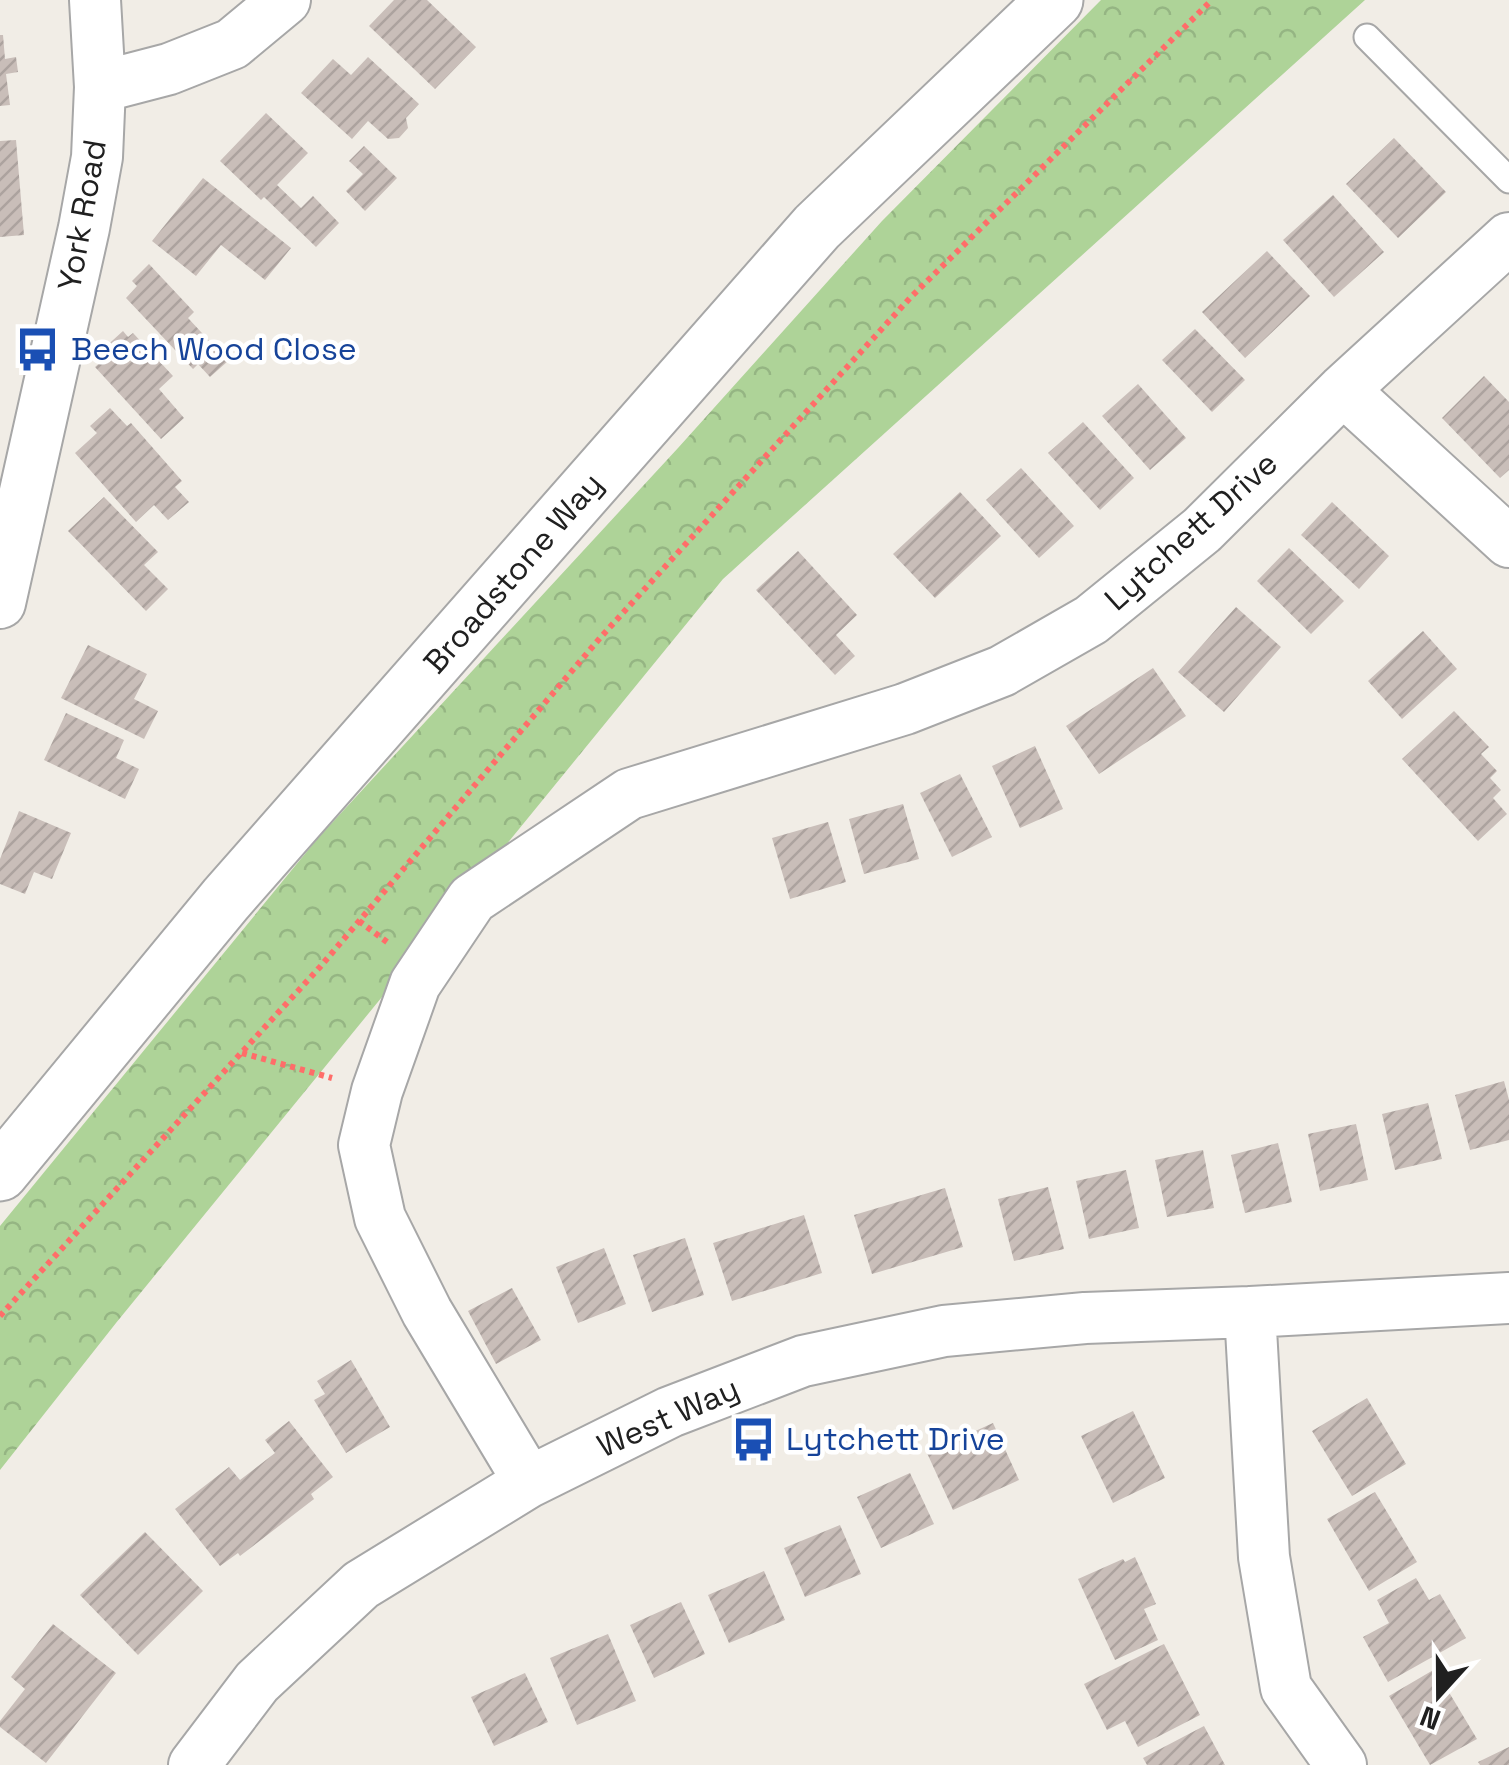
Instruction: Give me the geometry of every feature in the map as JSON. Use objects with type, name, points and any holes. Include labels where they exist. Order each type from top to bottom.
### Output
[{"type":"street","name":"York Road","points":[[3,576],[97,157],[100,87],[95,0]]},
{"type":"street","points":[[100,87],[169,69],[232,44],[285,0]]},
{"type":"street","name":"Broadstone Way","points":[[0,1174],[226,899],[817,227],[1055,0]]},
{"type":"street","name":"Lytchett Drive","points":[[528,1482],[426,1312],[380,1218],[364,1145],[377,1091],[415,984],[472,899],[629,794],[905,709],[1002,671],[1090,620],[1202,530],[1343,390],[1509,238]]},
{"type":"street","points":[[1343,390],[1509,542]]},
{"type":"street","name":"West Way","points":[[194,1765],[257,1682],[361,1584],[528,1482],[670,1412],[803,1361],[944,1331],[1085,1318],[1509,1298]]},
{"type":"street","points":[[1250,1312],[1264,1557],[1286,1688],[1341,1765]]},
{"type":"lane","points":[[1367,36],[1509,180]]},
{"type":"path","points":[[0,1316],[320,967],[600,638],[910,298],[1212,0]]},
{"type":"path","points":[[242,1053],[377,1091]]},
{"type":"green space","points":[[1101,0],[1365,0],[723,579],[0,1470],[0,1226],[318,838],[882,221]]},
{"type":"building","points":[[394,0],[427,0],[476,47],[435,89],[369,26]]},
{"type":"building","points":[[0,35],[5,59],[16,57],[18,72],[6,74],[10,105],[0,106]]},
{"type":"building","points":[[368,57],[419,104],[406,118],[408,128],[399,138],[388,139],[368,121],[352,139],[301,93],[333,59],[351,75]]},
{"type":"building","points":[[266,113],[308,153],[277,185],[301,208],[313,196],[339,223],[316,247],[220,161]]},
{"type":"building","points":[[1394,138],[1446,192],[1398,238],[1346,184]]},
{"type":"building","points":[[16,140],[24,235],[0,237],[0,141]]},
{"type":"building","points":[[364,146],[397,178],[365,211],[346,191],[363,174],[349,161]]},
{"type":"building","points":[[203,178],[291,248],[265,280],[221,245],[196,276],[152,241]]},
{"type":"building","points":[[1333,195],[1384,252],[1334,297],[1283,240]]},
{"type":"building","points":[[1267,251],[1310,296],[1245,358],[1202,312]]},
{"type":"building","points":[[149,264],[194,312],[188,318],[228,361],[210,377],[198,364],[193,369],[126,298],[137,286],[132,281]]},
{"type":"building","points":[[1195,329],[1245,380],[1212,412],[1162,360]]},
{"type":"building","points":[[123,331],[128,337],[133,333],[173,376],[159,389],[184,418],[161,439],[95,367],[108,356],[102,350]]},
{"type":"building","points":[[1484,376],[1509,402],[1509,470],[1500,478],[1442,418]]},
{"type":"building","points":[[1138,384],[1186,438],[1150,470],[1102,416]]},
{"type":"building","points":[[110,408],[127,426],[131,423],[182,481],[175,487],[189,502],[168,520],[154,505],[136,522],[75,453],[97,433],[90,426]]},
{"type":"building","points":[[1083,422],[1134,478],[1100,510],[1048,453]]},
{"type":"building","points":[[1021,468],[1074,526],[1039,558],[986,500]]},
{"type":"building","points":[[960,492],[1001,536],[935,598],[893,554]]},
{"type":"building","points":[[104,497],[158,552],[144,565],[168,589],[146,611],[68,531]]},
{"type":"building","points":[[1332,502],[1389,556],[1359,589],[1301,535]]},
{"type":"building","points":[[1289,548],[1344,601],[1311,634],[1257,581]]},
{"type":"building","points":[[798,551],[857,615],[836,635],[855,656],[835,675],[756,590]]},
{"type":"building","points":[[1236,607],[1281,647],[1224,712],[1178,672]]},
{"type":"building","points":[[1423,631],[1457,669],[1402,719],[1368,681]]},
{"type":"building","points":[[88,645],[147,674],[134,699],[158,711],[144,739],[61,698]]},
{"type":"building","points":[[1153,668],[1186,716],[1099,774],[1066,726]]},
{"type":"building","points":[[1454,711],[1489,747],[1481,754],[1497,771],[1490,778],[1501,790],[1493,798],[1507,814],[1478,841],[1402,759]]},
{"type":"building","points":[[66,713],[124,740],[116,758],[139,769],[125,799],[44,760]]},
{"type":"building","points":[[1035,746],[1063,809],[1020,828],[992,766]]},
{"type":"building","points":[[960,774],[992,837],[952,857],[920,793]]},
{"type":"building","points":[[903,804],[919,859],[864,874],[849,819]]},
{"type":"building","points":[[19,811],[71,833],[52,879],[34,872],[25,894],[0,884],[0,859]]},
{"type":"building","points":[[828,822],[846,882],[790,899],[772,838]]},
{"type":"building","points":[[1504,1081],[1509,1100],[1509,1140],[1470,1150],[1455,1095]]},
{"type":"building","points":[[1428,1103],[1442,1159],[1395,1170],[1382,1114]]},
{"type":"building","points":[[1356,1124],[1368,1180],[1320,1191],[1308,1134]]},
{"type":"building","points":[[1278,1143],[1292,1202],[1245,1213],[1231,1155]]},
{"type":"building","points":[[1203,1150],[1214,1208],[1167,1217],[1155,1160]]},
{"type":"building","points":[[1126,1170],[1139,1228],[1089,1239],[1076,1181]]},
{"type":"building","points":[[1048,1187],[1064,1249],[1014,1261],[998,1199]]},
{"type":"building","points":[[945,1188],[963,1247],[872,1274],[854,1215]]},
{"type":"building","points":[[804,1215],[822,1273],[732,1301],[713,1243]]},
{"type":"building","points":[[685,1238],[704,1295],[652,1312],[633,1255]]},
{"type":"building","points":[[604,1248],[626,1304],[578,1323],[556,1267]]},
{"type":"building","points":[[512,1288],[541,1340],[496,1364],[468,1311]]},
{"type":"building","points":[[351,1360],[390,1427],[346,1453],[314,1400],[325,1394],[317,1381]]},
{"type":"building","points":[[1367,1398],[1406,1464],[1352,1496],[1312,1431]]},
{"type":"building","points":[[1133,1411],[1165,1478],[1113,1503],[1081,1436]]},
{"type":"building","points":[[289,1421],[333,1477],[311,1494],[314,1499],[240,1556],[238,1553],[220,1566],[175,1509],[229,1467],[240,1480],[275,1453],[265,1440]]},
{"type":"building","points":[[993,1423],[1019,1480],[953,1510],[927,1453]]},
{"type":"building","points":[[910,1473],[934,1524],[881,1548],[857,1497]]},
{"type":"building","points":[[1375,1492],[1417,1562],[1369,1591],[1327,1519]]},
{"type":"building","points":[[840,1525],[861,1574],[805,1597],[784,1548]]},
{"type":"building","points":[[145,1532],[203,1591],[138,1655],[80,1595]]},
{"type":"building","points":[[1135,1557],[1156,1604],[1144,1609],[1158,1640],[1115,1660],[1078,1579]]},
{"type":"building","points":[[764,1571],[785,1620],[729,1643],[708,1595]]},
{"type":"building","points":[[1416,1578],[1429,1600],[1440,1594],[1466,1638],[1388,1682],[1363,1637],[1389,1623],[1377,1600]]},
{"type":"building","points":[[681,1602],[705,1654],[654,1678],[630,1625]]},
{"type":"building","points":[[53,1624],[116,1673],[46,1763],[0,1727],[0,1721],[25,1689],[11,1677]]},
{"type":"building","points":[[608,1634],[636,1701],[577,1725],[550,1658]]},
{"type":"building","points":[[1164,1644],[1200,1715],[1138,1747],[1125,1721],[1107,1730],[1084,1684]]},
{"type":"building","points":[[1435,1669],[1477,1739],[1430,1765],[1389,1696]]},
{"type":"building","points":[[525,1673],[548,1722],[494,1746],[471,1697]]},
{"type":"building","points":[[1204,1726],[1225,1765],[1147,1765],[1143,1758]]},
{"type":"building","points":[[1509,1747],[1509,1765],[1478,1762]]},
{"type":"place","name":"Beech Wood Close","points":[[38,349]]},
{"type":"place","name":"Lytchett Drive","points":[[753,1439]]}]
